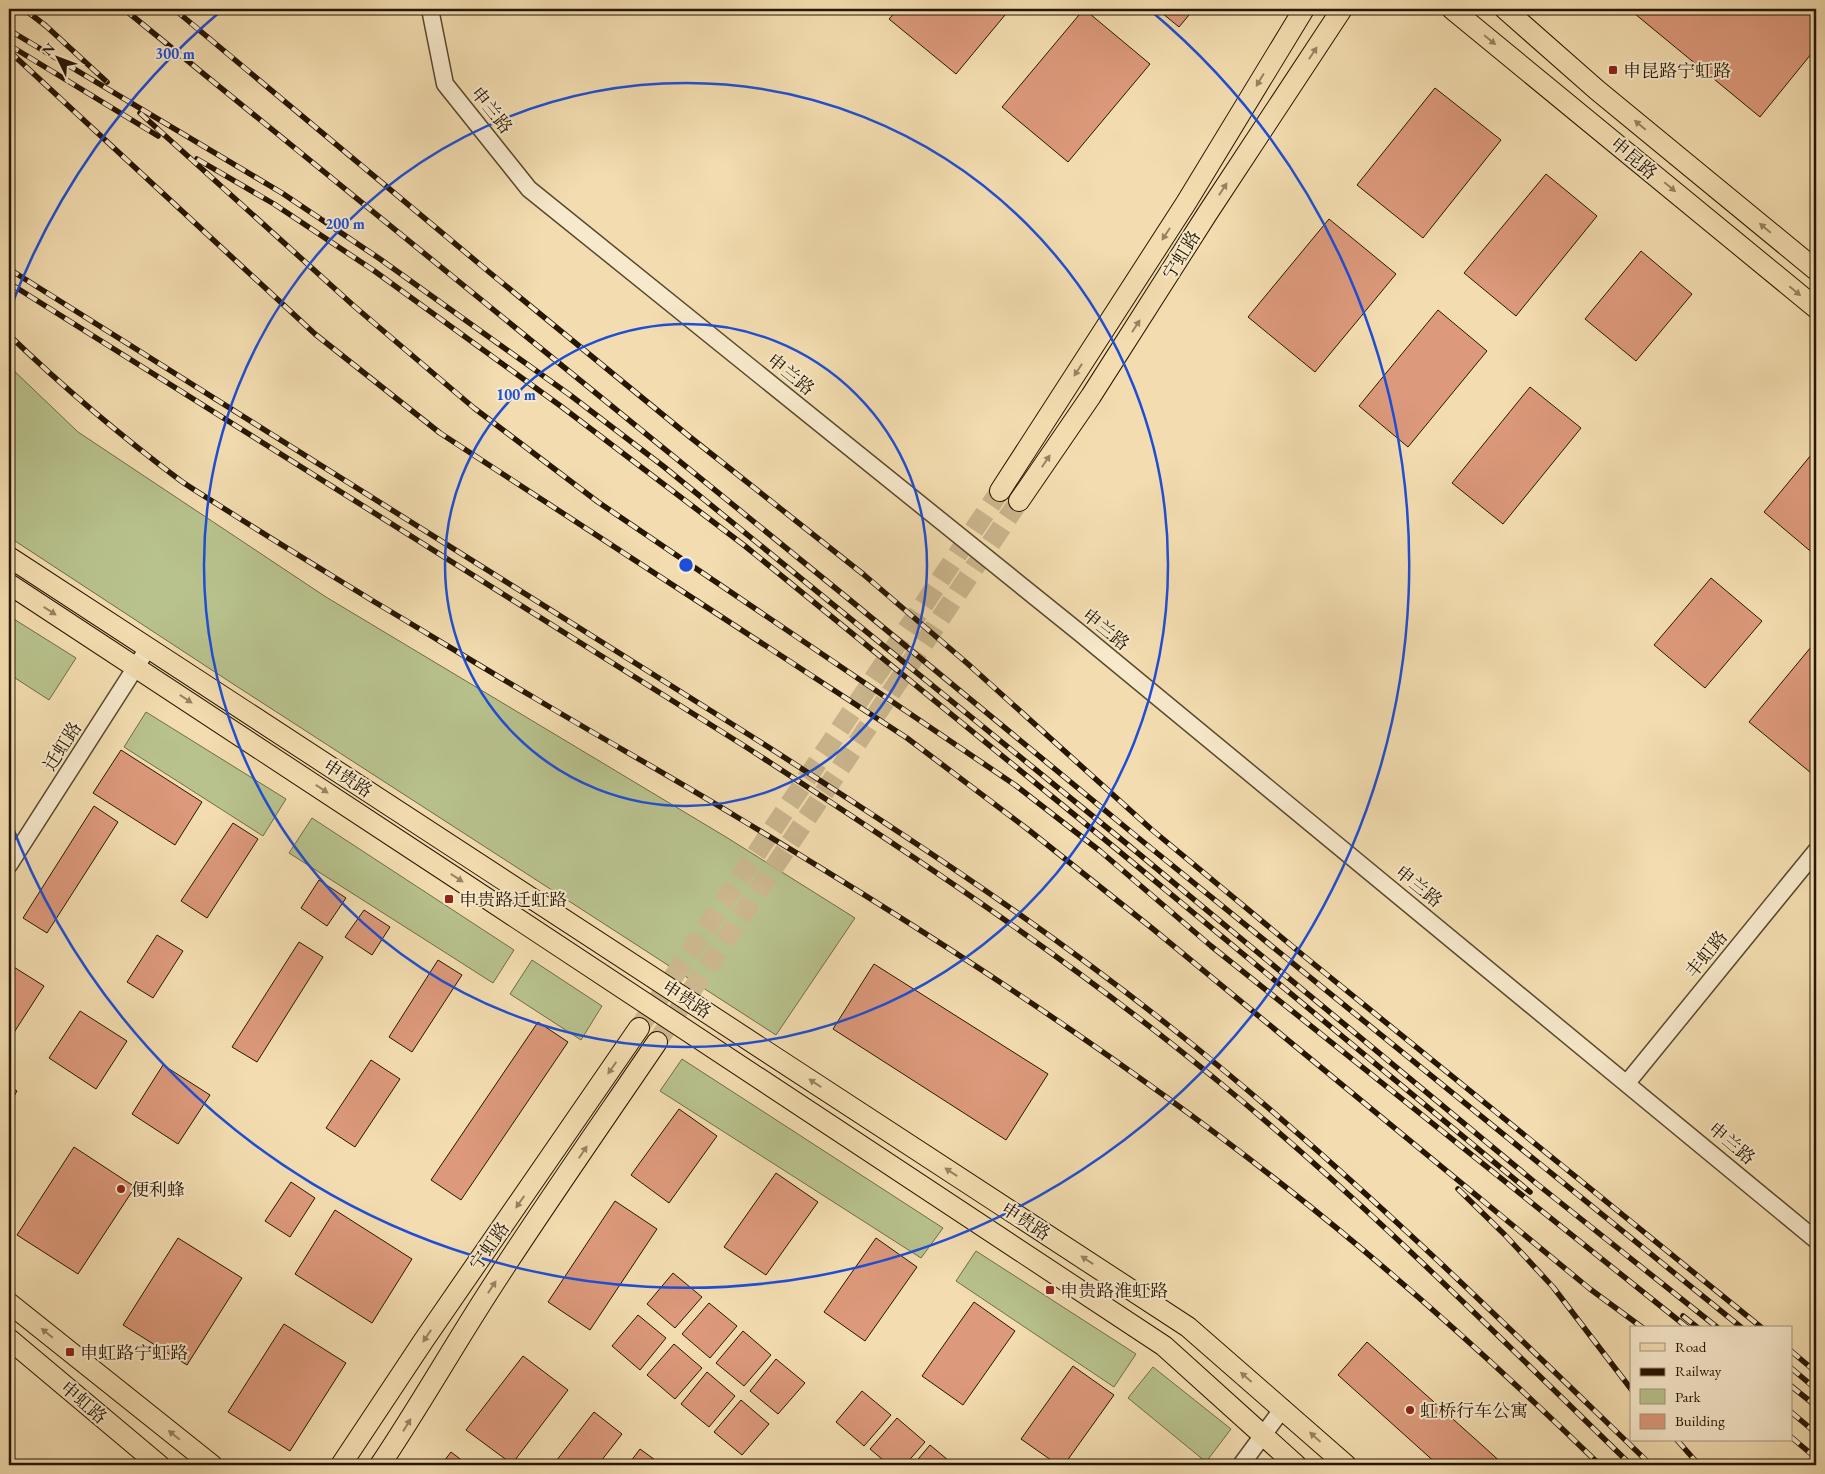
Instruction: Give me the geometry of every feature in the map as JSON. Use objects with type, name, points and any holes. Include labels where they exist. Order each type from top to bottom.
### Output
[{"type":"main road","name":"宁虹路","points":[[1000,491],[1186,203],[1304,9]]},
{"type":"main road","name":"宁虹路","points":[[1019,501],[1091,396],[1207,214],[1342,9]]},
{"type":"main road","name":"申昆路","points":[[1452,9],[1816,308]]},
{"type":"main road","name":"申昆路","points":[[1504,9],[1597,90],[1816,270]]},
{"type":"main road","name":"申贵路","points":[[9,558],[1188,1327],[1346,1465]]},
{"type":"main road","name":"申贵路","points":[[9,584],[1164,1346],[1296,1465]]},
{"type":"main road","name":"宁虹路","points":[[342,1465],[424,1340],[639,1028]]},
{"type":"main road","name":"宁虹路","points":[[380,1465],[495,1282],[657,1042]]},
{"type":"main road","points":[[9,1303],[212,1465]]},
{"type":"main road","name":"申虹路","points":[[9,1339],[159,1465]]},
{"type":"street","name":"申兰路","points":[[430,9],[445,84],[529,189],[1088,639],[1627,1082],[1816,1240]]},
{"type":"street","name":"迁虹路","points":[[9,865],[148,648]]},
{"type":"street","name":"丰虹路","points":[[1627,1082],[1816,852]]},
{"type":"street","points":[[1241,1465],[1283,1408]]},
{"type":"green space","points":[[9,366],[78,432],[326,597],[726,837],[855,918],[776,1035],[9,537]]},
{"type":"green space","points":[[9,616],[76,658],[49,700],[9,674]]},
{"type":"green space","points":[[146,712],[286,799],[263,836],[124,747]]},
{"type":"green space","points":[[312,818],[514,950],[493,983],[289,853]]},
{"type":"green space","points":[[532,960],[602,1006],[581,1040],[510,994]]},
{"type":"green space","points":[[682,1059],[943,1228],[921,1258],[660,1091]]},
{"type":"green space","points":[[976,1251],[1136,1354],[1114,1387],[956,1281]]},
{"type":"green space","points":[[1153,1367],[1231,1429],[1206,1462],[1128,1398]]},
{"type":"building","points":[[898,9],[1010,9],[956,74],[889,19]]},
{"type":"building","points":[[1084,9],[1150,64],[1068,162],[1002,107]]},
{"type":"building","points":[[1157,9],[1194,9],[1179,27]]},
{"type":"building","points":[[1629,9],[1816,9],[1816,48],[1760,117]]},
{"type":"building","points":[[1435,88],[1501,140],[1423,238],[1357,185]]},
{"type":"building","points":[[1546,174],[1597,216],[1516,316],[1464,273]]},
{"type":"building","points":[[1329,219],[1396,274],[1315,372],[1248,317]]},
{"type":"building","points":[[1641,251],[1692,294],[1636,361],[1585,319]]},
{"type":"building","points":[[1438,310],[1487,351],[1408,447],[1359,406]]},
{"type":"building","points":[[1530,387],[1581,428],[1503,524],[1452,483]]},
{"type":"building","points":[[1816,449],[1816,553],[1815,555],[1764,512]]},
{"type":"building","points":[[1711,578],[1762,621],[1705,688],[1654,645]]},
{"type":"building","points":[[1816,641],[1816,777],[1749,722]]},
{"type":"building","points":[[121,750],[202,802],[175,845],[93,793]]},
{"type":"building","points":[[94,806],[118,822],[47,933],[23,918]]},
{"type":"building","points":[[233,823],[258,839],[207,918],[181,901]]},
{"type":"building","points":[[319,880],[346,898],[327,926],[301,908]]},
{"type":"building","points":[[364,910],[390,927],[372,955],[345,937]]},
{"type":"building","points":[[157,935],[183,951],[153,998],[127,982]]},
{"type":"building","points":[[299,942],[323,957],[257,1062],[232,1047]]},
{"type":"building","points":[[438,960],[462,975],[412,1052],[389,1037]]},
{"type":"building","points":[[9,964],[44,986],[13,1034],[9,1031]]},
{"type":"building","points":[[874,964],[1048,1074],[1006,1140],[833,1029]]},
{"type":"building","points":[[80,1011],[127,1041],[96,1089],[49,1058]]},
{"type":"building","points":[[538,1022],[568,1042],[461,1200],[431,1180]]},
{"type":"building","points":[[371,1060],[400,1079],[355,1147],[326,1128]]},
{"type":"building","points":[[163,1065],[210,1095],[178,1144],[132,1114]]},
{"type":"building","points":[[9,1086],[17,1091],[9,1105]]},
{"type":"building","points":[[679,1109],[717,1136],[669,1203],[631,1175]]},
{"type":"building","points":[[74,1147],[135,1187],[78,1274],[17,1235]]},
{"type":"building","points":[[776,1173],[818,1202],[766,1275],[724,1247]]},
{"type":"building","points":[[291,1182],[315,1198],[290,1237],[265,1221]]},
{"type":"building","points":[[615,1201],[657,1229],[590,1330],[548,1302]]},
{"type":"building","points":[[335,1210],[412,1259],[372,1323],[295,1274]]},
{"type":"building","points":[[178,1238],[242,1278],[187,1365],[123,1325]]},
{"type":"building","points":[[876,1238],[917,1267],[865,1341],[824,1312]]},
{"type":"building","points":[[673,1273],[702,1297],[675,1328],[647,1304]]},
{"type":"building","points":[[974,1302],[1015,1331],[963,1405],[922,1376]]},
{"type":"building","points":[[709,1303],[737,1326],[710,1358],[682,1334]]},
{"type":"building","points":[[638,1315],[666,1338],[640,1370],[612,1346]]},
{"type":"building","points":[[284,1324],[346,1363],[290,1451],[228,1412]]},
{"type":"building","points":[[743,1331],[771,1355],[744,1386],[716,1363]]},
{"type":"building","name":"虹桥行车公寓","points":[[1367,1342],[1504,1465],[1438,1465],[1338,1375]]},
{"type":"building","points":[[674,1344],[702,1368],[675,1399],[647,1375]]},
{"type":"building","points":[[523,1356],[568,1390],[512,1464],[466,1430]]},
{"type":"building","points":[[776,1359],[805,1383],[778,1414],[750,1391]]},
{"type":"building","points":[[1073,1366],[1114,1395],[1064,1465],[1058,1465],[1021,1439]]},
{"type":"building","points":[[707,1372],[735,1396],[709,1427],[681,1404]]},
{"type":"building","points":[[862,1391],[891,1415],[864,1446],[836,1422]]},
{"type":"building","points":[[741,1400],[769,1424],[742,1455],[714,1432]]},
{"type":"building","points":[[594,1412],[622,1434],[598,1465],[553,1465]]},
{"type":"building","points":[[897,1418],[925,1442],[905,1465],[889,1465],[870,1449]]},
{"type":"building","points":[[930,1445],[954,1465],[913,1465]]},
{"type":"building","points":[[640,1449],[662,1465],[628,1465]]},
{"type":"building","points":[[451,1452],[468,1465],[441,1465]]},
{"type":"tunnel","points":[[639,1028],[1000,491]]},
{"type":"tunnel","points":[[657,1042],[1019,501]]},
{"type":"railway","points":[[24,9],[46,26],[107,82]]},
{"type":"railway","points":[[124,9],[850,600],[1136,836],[1740,1326]]},
{"type":"railway","points":[[174,9],[690,437],[863,574],[968,664],[1151,829],[1304,956],[1760,1326]]},
{"type":"railway","points":[[9,30],[282,193],[380,259],[570,395],[663,466],[1127,844],[1537,1184],[1715,1326]]},
{"type":"railway","points":[[9,45],[158,136]]},
{"type":"railway","points":[[9,51],[315,334],[440,433],[907,738],[1030,831],[1153,929],[1590,1289],[1640,1326]]},
{"type":"railway","points":[[140,113],[354,306],[474,408],[598,502],[1015,785],[1100,851],[1211,946],[1686,1326]]},
{"type":"railway","points":[[197,159],[274,204],[373,270],[562,407],[745,546],[1120,852],[1530,1192]]},
{"type":"railway","points":[[9,269],[751,736],[874,815],[1054,939],[1113,982],[1227,1073],[1336,1167],[1442,1265],[1651,1465]]},
{"type":"railway","points":[[9,283],[746,747],[928,867],[1047,950],[1163,1037],[1273,1127],[1429,1269],[1631,1465]]},
{"type":"railway","points":[[9,335],[93,411],[136,447],[187,485],[373,601],[712,802],[877,903],[1016,993],[1152,1086],[1283,1185],[1365,1252],[1485,1356],[1600,1465]]},
{"type":"railway","points":[[1458,1189],[1505,1235],[1553,1287],[1630,1388]]},
{"type":"railway","points":[[1683,1316],[1696,1326]]},
{"type":"railway","points":[[1792,1352],[1816,1372]]},
{"type":"railway","points":[[1792,1369],[1816,1389]]},
{"type":"railway","points":[[1792,1387],[1816,1406]]},
{"type":"railway","points":[[1792,1413],[1816,1433]]},
{"type":"railway","points":[[1792,1438],[1816,1458]]},
{"type":"railway","points":[[1679,1442],[1699,1465]]},
{"type":"place","name":"申昆路宁虹路","points":[[1613,70]]},
{"type":"place","name":"申贵路迁虹路","points":[[449,899]]},
{"type":"place","name":"便利蜂","points":[[121,1189]]},
{"type":"place","name":"申贵路淮虹路","points":[[1050,1290]]},
{"type":"place","name":"申虹路宁虹路","points":[[70,1352]]},
{"type":"place","name":"虹桥行车公寓","points":[[1410,1410]]}]
